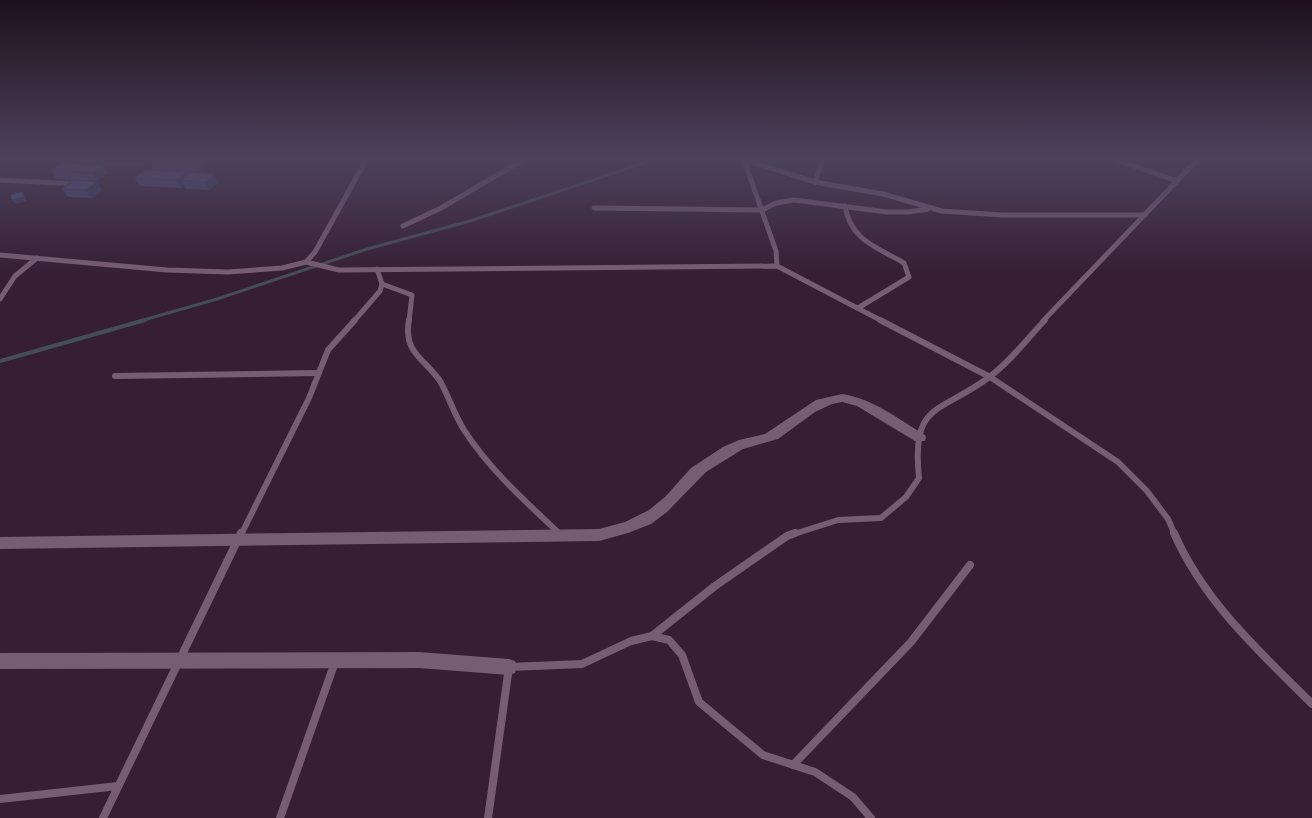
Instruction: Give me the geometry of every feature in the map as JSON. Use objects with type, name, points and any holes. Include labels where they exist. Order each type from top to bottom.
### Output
[{"type":"street","points":[[0,543],[599,534],[629,529],[650,517],[670,501],[685,481],[699,469],[743,444],[761,441],[774,435],[816,404],[836,398],[854,400],[920,438]]},
{"type":"street","points":[[0,661],[419,660],[509,667]]},
{"type":"lane","points":[[306,262],[315,252],[345,198]]},
{"type":"lane","points":[[403,226],[458,198]]},
{"type":"lane","points":[[758,198],[776,251],[777,266]]},
{"type":"lane","points":[[896,198],[930,209],[1002,215],[1145,215]]},
{"type":"lane","points":[[488,818],[509,667],[582,664],[631,641],[652,636],[715,586],[787,536],[838,520],[881,518],[906,497],[919,478],[916,449],[932,411],[990,377],[1161,198]]},
{"type":"lane","points":[[594,208],[762,210],[769,204],[788,200],[821,201],[869,211],[905,214],[930,209]]},
{"type":"lane","points":[[844,206],[845,216],[853,232],[898,259],[908,269],[909,277],[858,308]]},
{"type":"lane","points":[[0,255],[167,270],[228,272],[268,270],[306,262],[324,267],[377,269],[777,266],[990,377],[1118,462],[1147,491],[1168,520],[1181,549],[1206,589],[1234,626],[1312,704]]},
{"type":"lane","points":[[0,299],[15,276],[37,258]]},
{"type":"lane","points":[[103,818],[177,662],[309,398],[318,373],[333,342],[380,291],[382,284],[377,269]]},
{"type":"lane","points":[[382,284],[412,295],[414,305],[408,330],[412,349],[439,380],[457,419],[500,477],[561,535]]},
{"type":"lane","points":[[115,376],[318,373]]},
{"type":"lane","points":[[793,765],[911,642],[970,565]]},
{"type":"lane","points":[[652,636],[669,640],[682,655],[699,702],[763,755],[815,772],[853,797],[871,818]]},
{"type":"lane","points":[[280,818],[336,661]]},
{"type":"lane","points":[[0,799],[118,786]]},
{"type":"waterway","points":[[140,321],[217,299],[367,249],[470,221],[538,198]]},
{"type":"waterway","points":[[0,361],[145,320]]}]
